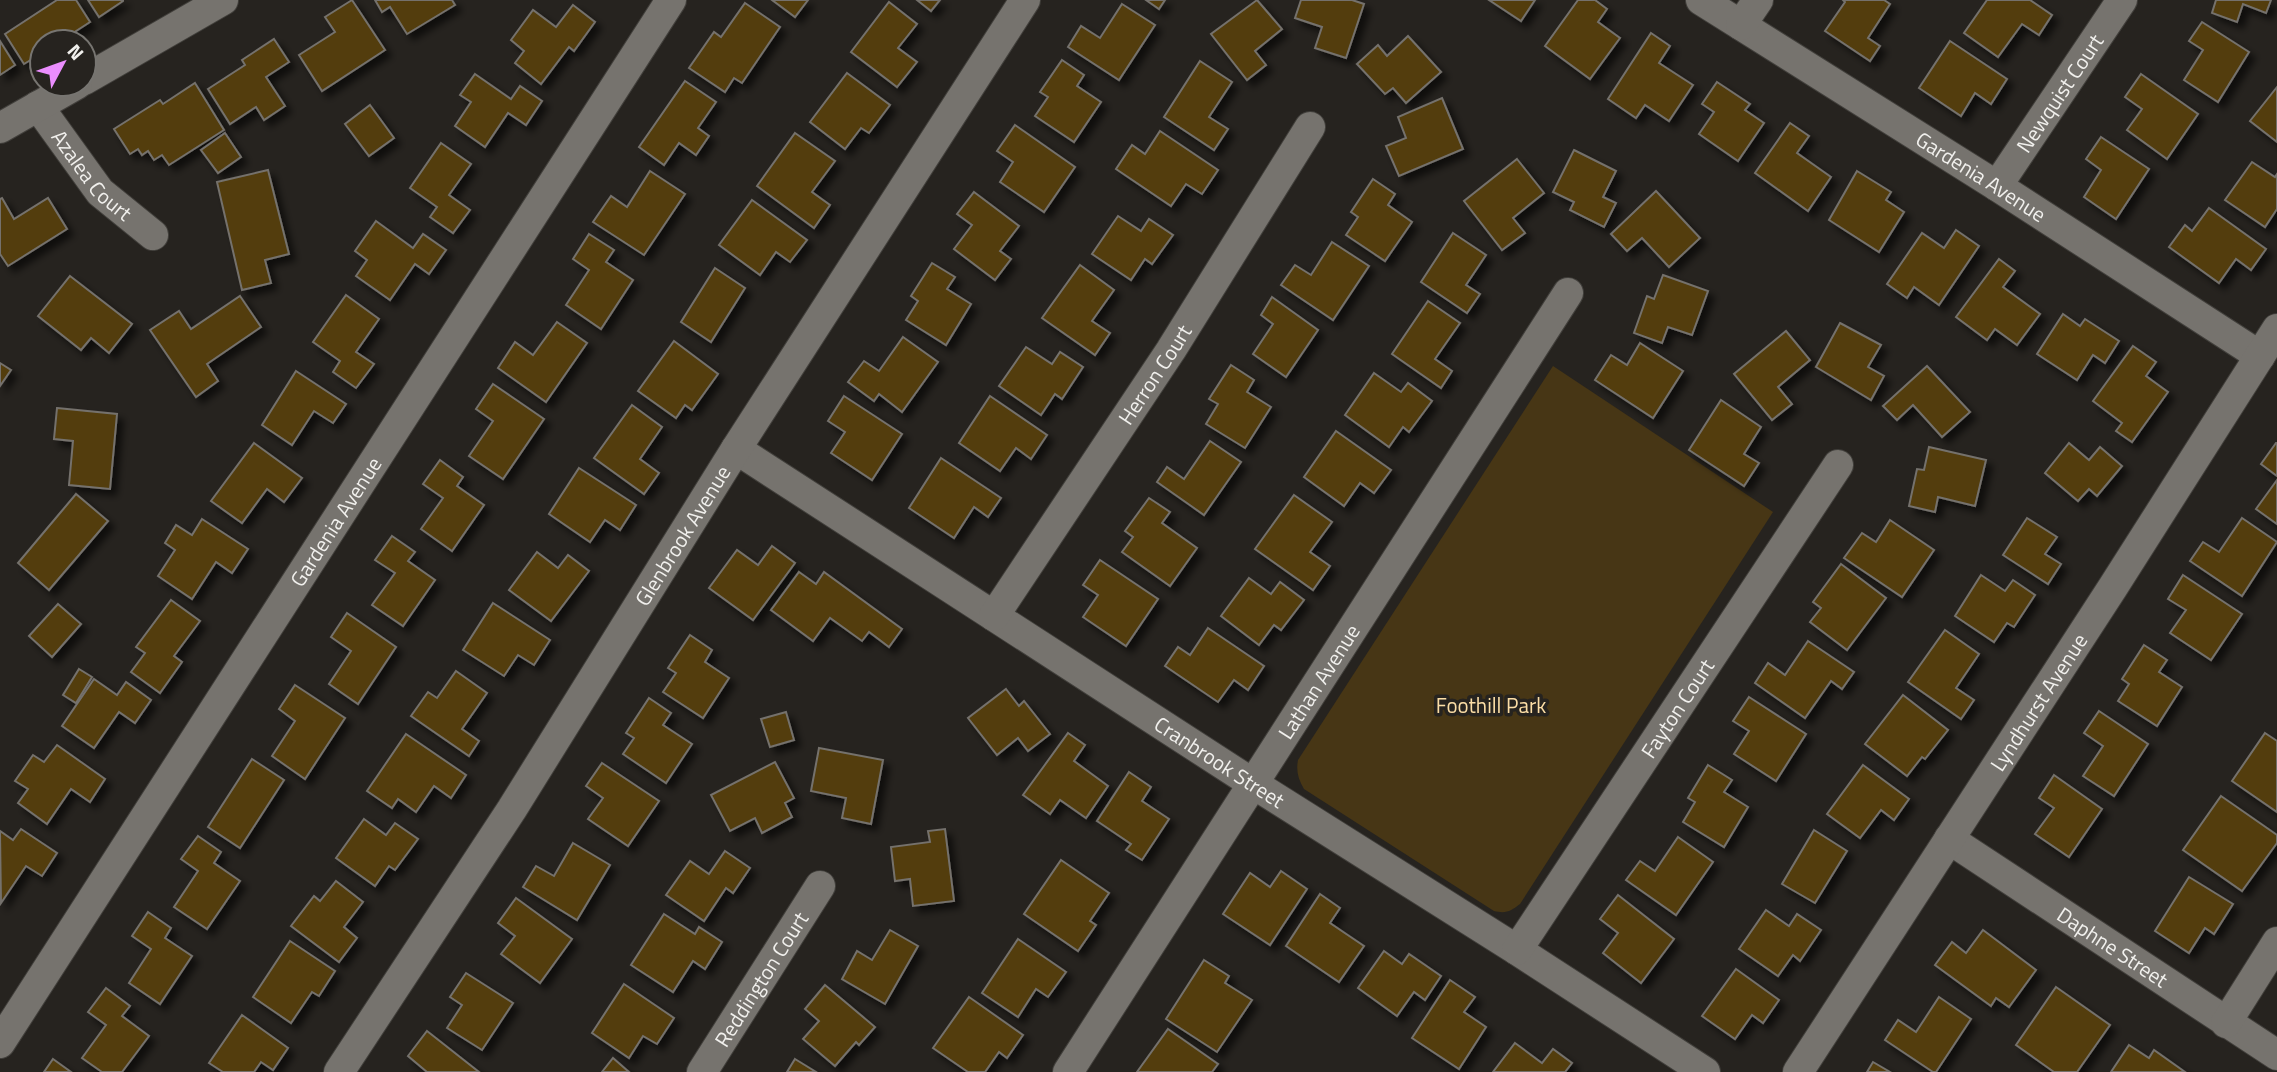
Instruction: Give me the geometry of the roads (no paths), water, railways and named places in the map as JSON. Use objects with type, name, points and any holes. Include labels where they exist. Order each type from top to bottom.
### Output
[{"type":"street","points":[[98,72],[223,0]]},
{"type":"street","name":"Gardenia Avenue","points":[[0,1043],[671,0]]},
{"type":"street","name":"Glenbrook Avenue","points":[[339,1072],[512,809],[736,449],[1025,0]]},
{"type":"street","name":"Gardenia Avenue","points":[[1701,0],[1997,186],[2260,356]]},
{"type":"street","points":[[1741,26],[1758,0]]},
{"type":"street","name":"Newquist Court","points":[[1997,186],[2122,0]]},
{"type":"street","points":[[0,128],[52,98]]},
{"type":"street","name":"Azalea Court","points":[[38,106],[100,192],[153,235]]},
{"type":"street","name":"Herron Court","points":[[994,616],[1171,349],[1310,127]]},
{"type":"street","name":"Lathan Avenue","points":[[1068,1072],[1568,293]]},
{"type":"street","name":"Lyndhurst Avenue","points":[[1798,1072],[2277,329]]},
{"type":"street","name":"Cranbrook Street","points":[[736,449],[1252,783],[1706,1072]]},
{"type":"street","name":"Fayton Court","points":[[1517,950],[1838,465]]},
{"type":"street","name":"Daphne Street","points":[[1949,839],[2277,1055]]},
{"type":"street","name":"Reddington Court","points":[[702,1072],[820,886]]},
{"type":"street","points":[[2226,1023],[2277,942]]},
{"type":"park label","name":"Foothill Park","points":[[1491,705]]}]
